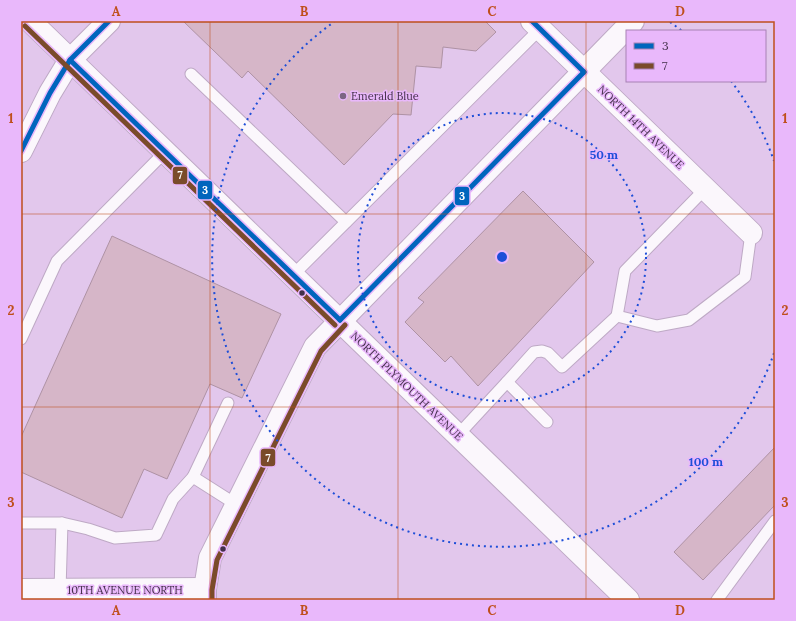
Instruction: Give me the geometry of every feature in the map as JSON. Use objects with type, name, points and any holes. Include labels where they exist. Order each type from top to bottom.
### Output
[{"type":"street","name":"NORTH PLYMOUTH AVENUE","points":[[30,21],[628,600]]},
{"type":"street","points":[[21,151],[50,93],[70,60],[110,21]]},
{"type":"street","points":[[205,595],[210,558],[315,347],[633,21]]},
{"type":"street","name":"NORTH 14TH AVENUE","points":[[536,25],[751,234]]},
{"type":"street","name":"10TH AVENUE NORTH","points":[[21,590],[205,595]]},
{"type":"lane","points":[[293,276],[536,25]]},
{"type":"lane","points":[[191,74],[346,222]]},
{"type":"lane","points":[[21,340],[57,261],[165,152]]},
{"type":"lane","points":[[458,435],[534,352],[542,351],[548,353],[562,367],[617,316],[625,271],[705,189]]},
{"type":"lane","points":[[617,316],[657,326],[689,320],[745,277],[751,234]]},
{"type":"lane","points":[[507,382],[547,422]]},
{"type":"lane","points":[[21,523],[62,523],[88,529],[115,538],[156,535],[174,499],[193,477],[228,403]]},
{"type":"lane","points":[[193,477],[237,505]]},
{"type":"lane","points":[[717,600],[775,521]]},
{"type":"lane","points":[[60,590],[62,523]]},
{"type":"building","name":"Emerald Blue","points":[[183,21],[485,21],[496,32],[476,51],[443,47],[441,68],[416,66],[411,115],[393,114],[344,165],[248,71],[242,78]]},
{"type":"building","points":[[523,191],[594,262],[478,386],[451,356],[445,362],[405,322],[424,302],[418,298]]},
{"type":"building","points":[[112,236],[281,314],[242,398],[210,384],[167,479],[144,469],[122,518],[21,472],[21,437]]},
{"type":"building","points":[[775,447],[775,505],[703,580],[674,552]]},
{"type":"transit line","name":"3","points":[[21,151],[50,93],[70,60],[109,21]]},
{"type":"transit line","name":"3","points":[[532,21],[584,72]]},
{"type":"transit line","name":"7","points":[[25,26],[335,325]]},
{"type":"transit line","name":"3","points":[[70,60],[340,320]]},
{"type":"transit line","name":"3","points":[[340,320],[584,72]]},
{"type":"transit line","name":"7","points":[[212,600],[212,590],[217,560],[321,351],[345,325]]},
{"type":"place","name":"Emerald Blue","points":[[343,96]]}]
